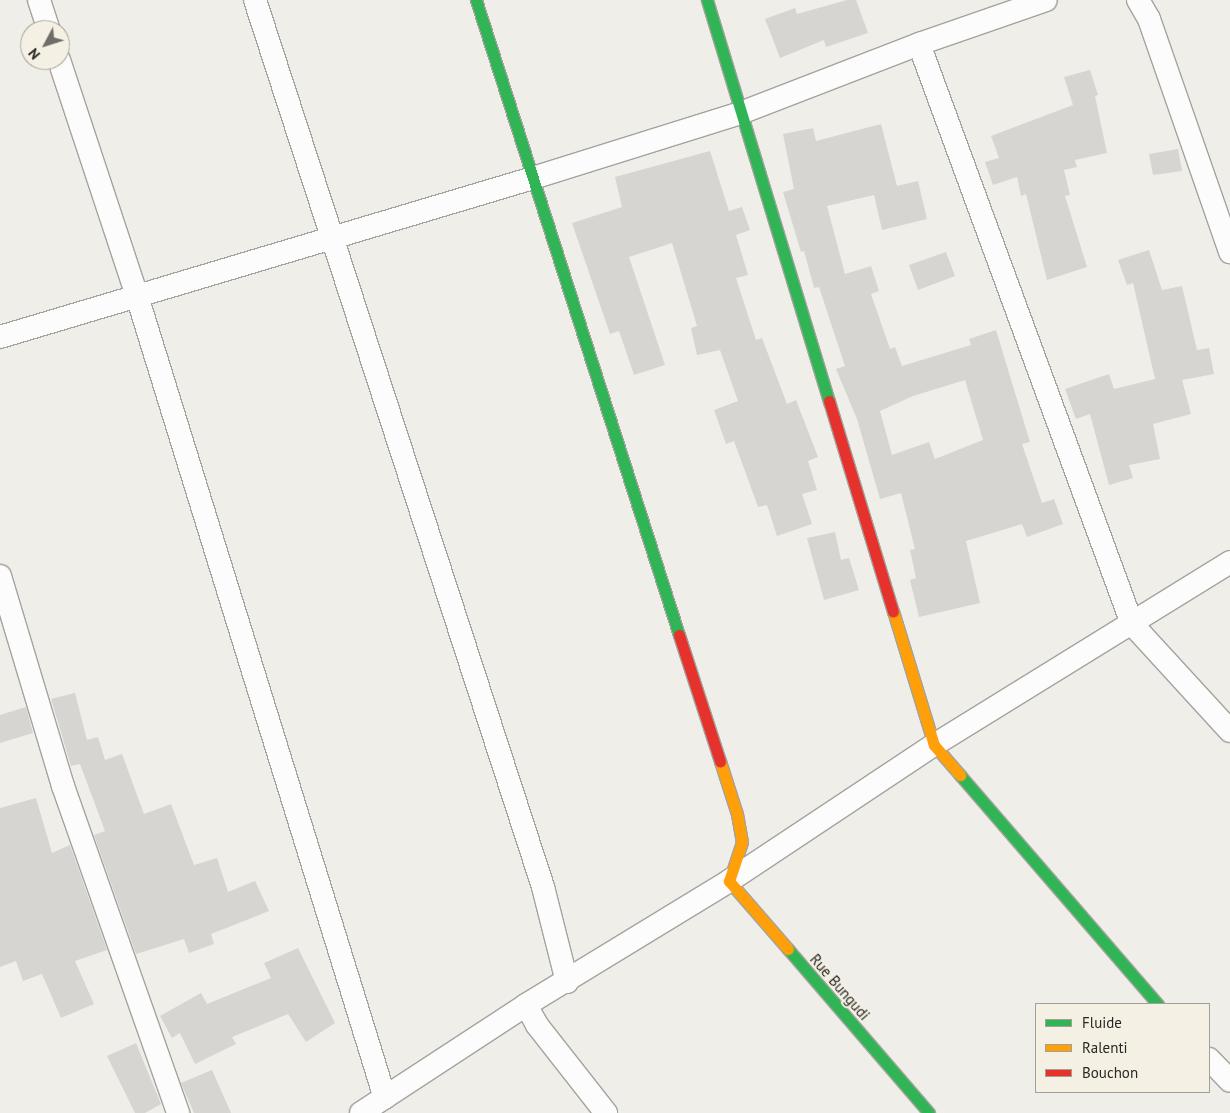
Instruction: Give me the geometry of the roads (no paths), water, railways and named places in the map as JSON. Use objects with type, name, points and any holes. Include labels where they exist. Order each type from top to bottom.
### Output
[{"type":"street","points":[[39,0],[46,20]]},
{"type":"street","points":[[256,0],[543,887],[567,982]]},
{"type":"street","points":[[476,0],[737,814],[742,842],[729,881]]},
{"type":"street","points":[[707,0],[743,112],[934,745],[1157,1003]]},
{"type":"street","points":[[0,337],[533,178],[743,112],[919,44],[1046,0]]},
{"type":"street","points":[[1138,0],[1149,19],[1230,252]]},
{"type":"street","points":[[919,44],[1132,624],[1230,731]]},
{"type":"street","points":[[62,70],[137,296],[385,1098]]},
{"type":"street","points":[[362,1113],[526,1005],[567,982],[729,881],[934,745],[1230,562]]},
{"type":"street","points":[[0,576],[63,786],[178,1113]]},
{"type":"street","name":"Rue Bungudi","points":[[729,881],[930,1113]]},
{"type":"street","points":[[526,1005],[537,1025],[606,1113]]},
{"type":"street","points":[[1210,1060],[1230,1082]]}]
